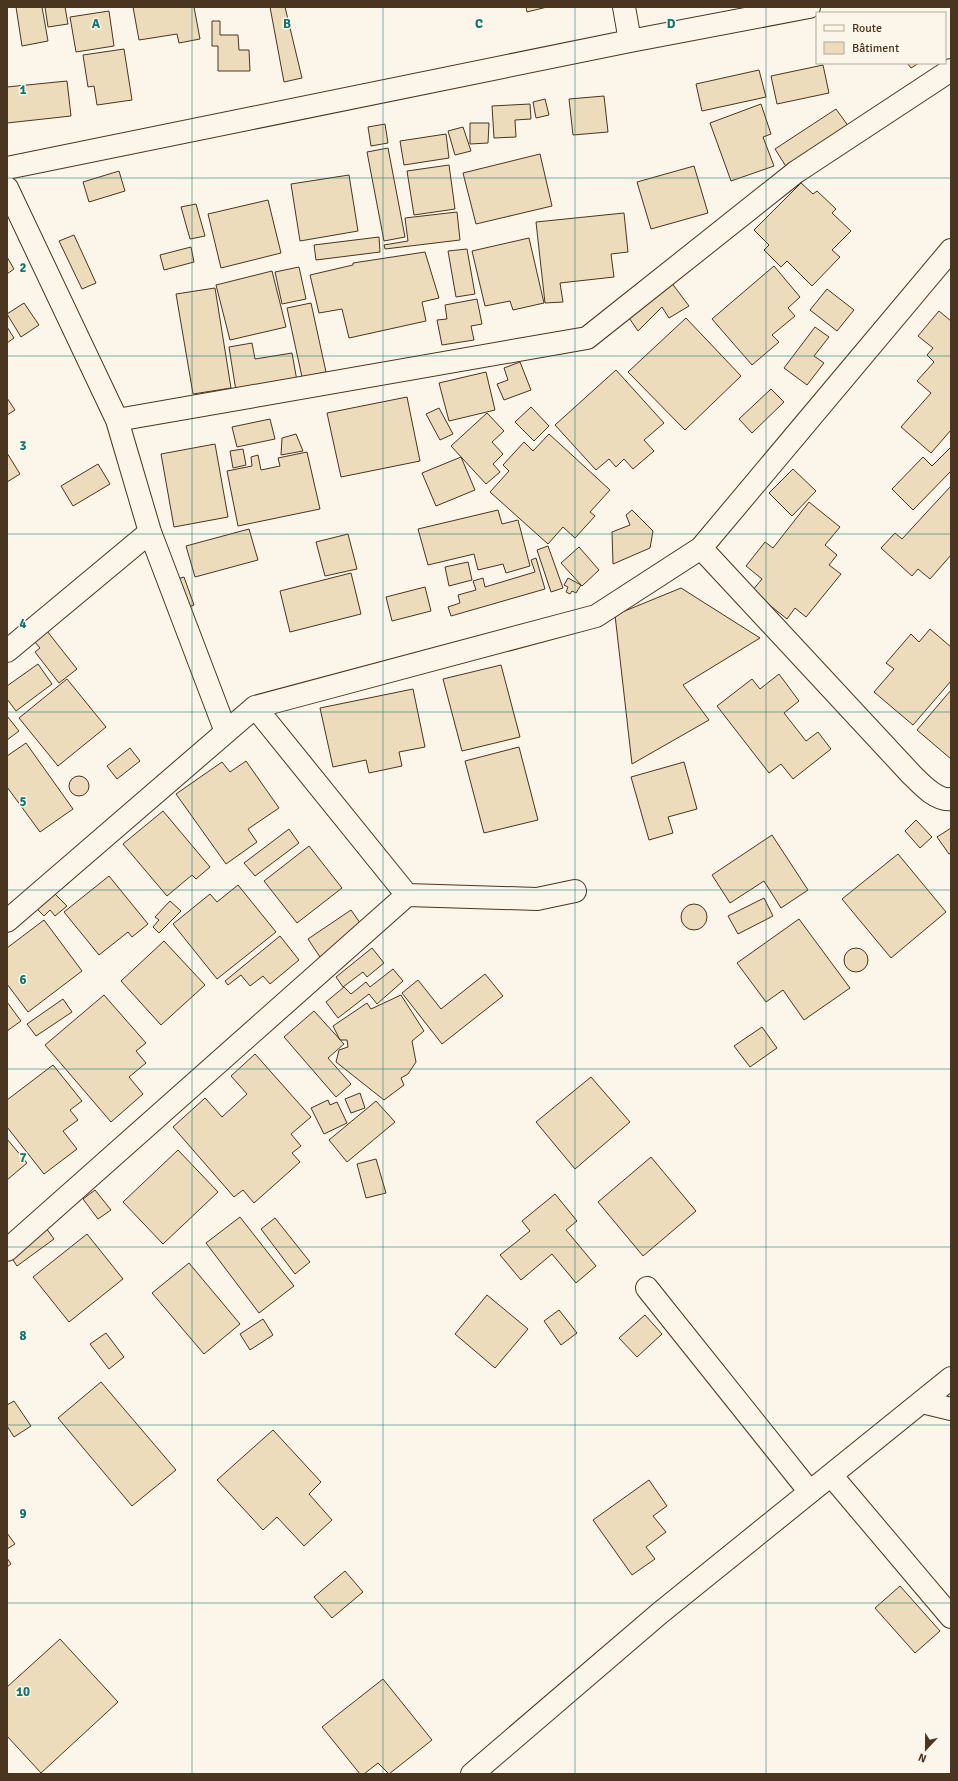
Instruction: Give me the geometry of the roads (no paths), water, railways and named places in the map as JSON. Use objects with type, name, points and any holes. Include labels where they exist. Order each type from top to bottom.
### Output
[{"type":"street","points":[[624,7],[630,41]]},
{"type":"street","points":[[7,168],[630,41],[809,7]]},
{"type":"street","points":[[117,420],[587,338],[796,172],[951,70]]},
{"type":"street","points":[[7,188],[117,420],[150,532],[226,732]]},
{"type":"street","points":[[7,922],[255,707],[596,616],[701,548],[951,250]]},
{"type":"street","points":[[7,651],[150,532]]},
{"type":"street","points":[[701,548],[911,774],[929,791],[947,799],[951,799]]},
{"type":"street","points":[[255,707],[407,895]]},
{"type":"street","points":[[7,1250],[407,895],[537,899],[575,891]]},
{"type":"street","points":[[647,1288],[810,1492]]},
{"type":"street","points":[[472,1774],[660,1613],[951,1378]]},
{"type":"street","points":[[922,1402],[951,1409]]},
{"type":"street","points":[[832,1475],[951,1617]]}]
